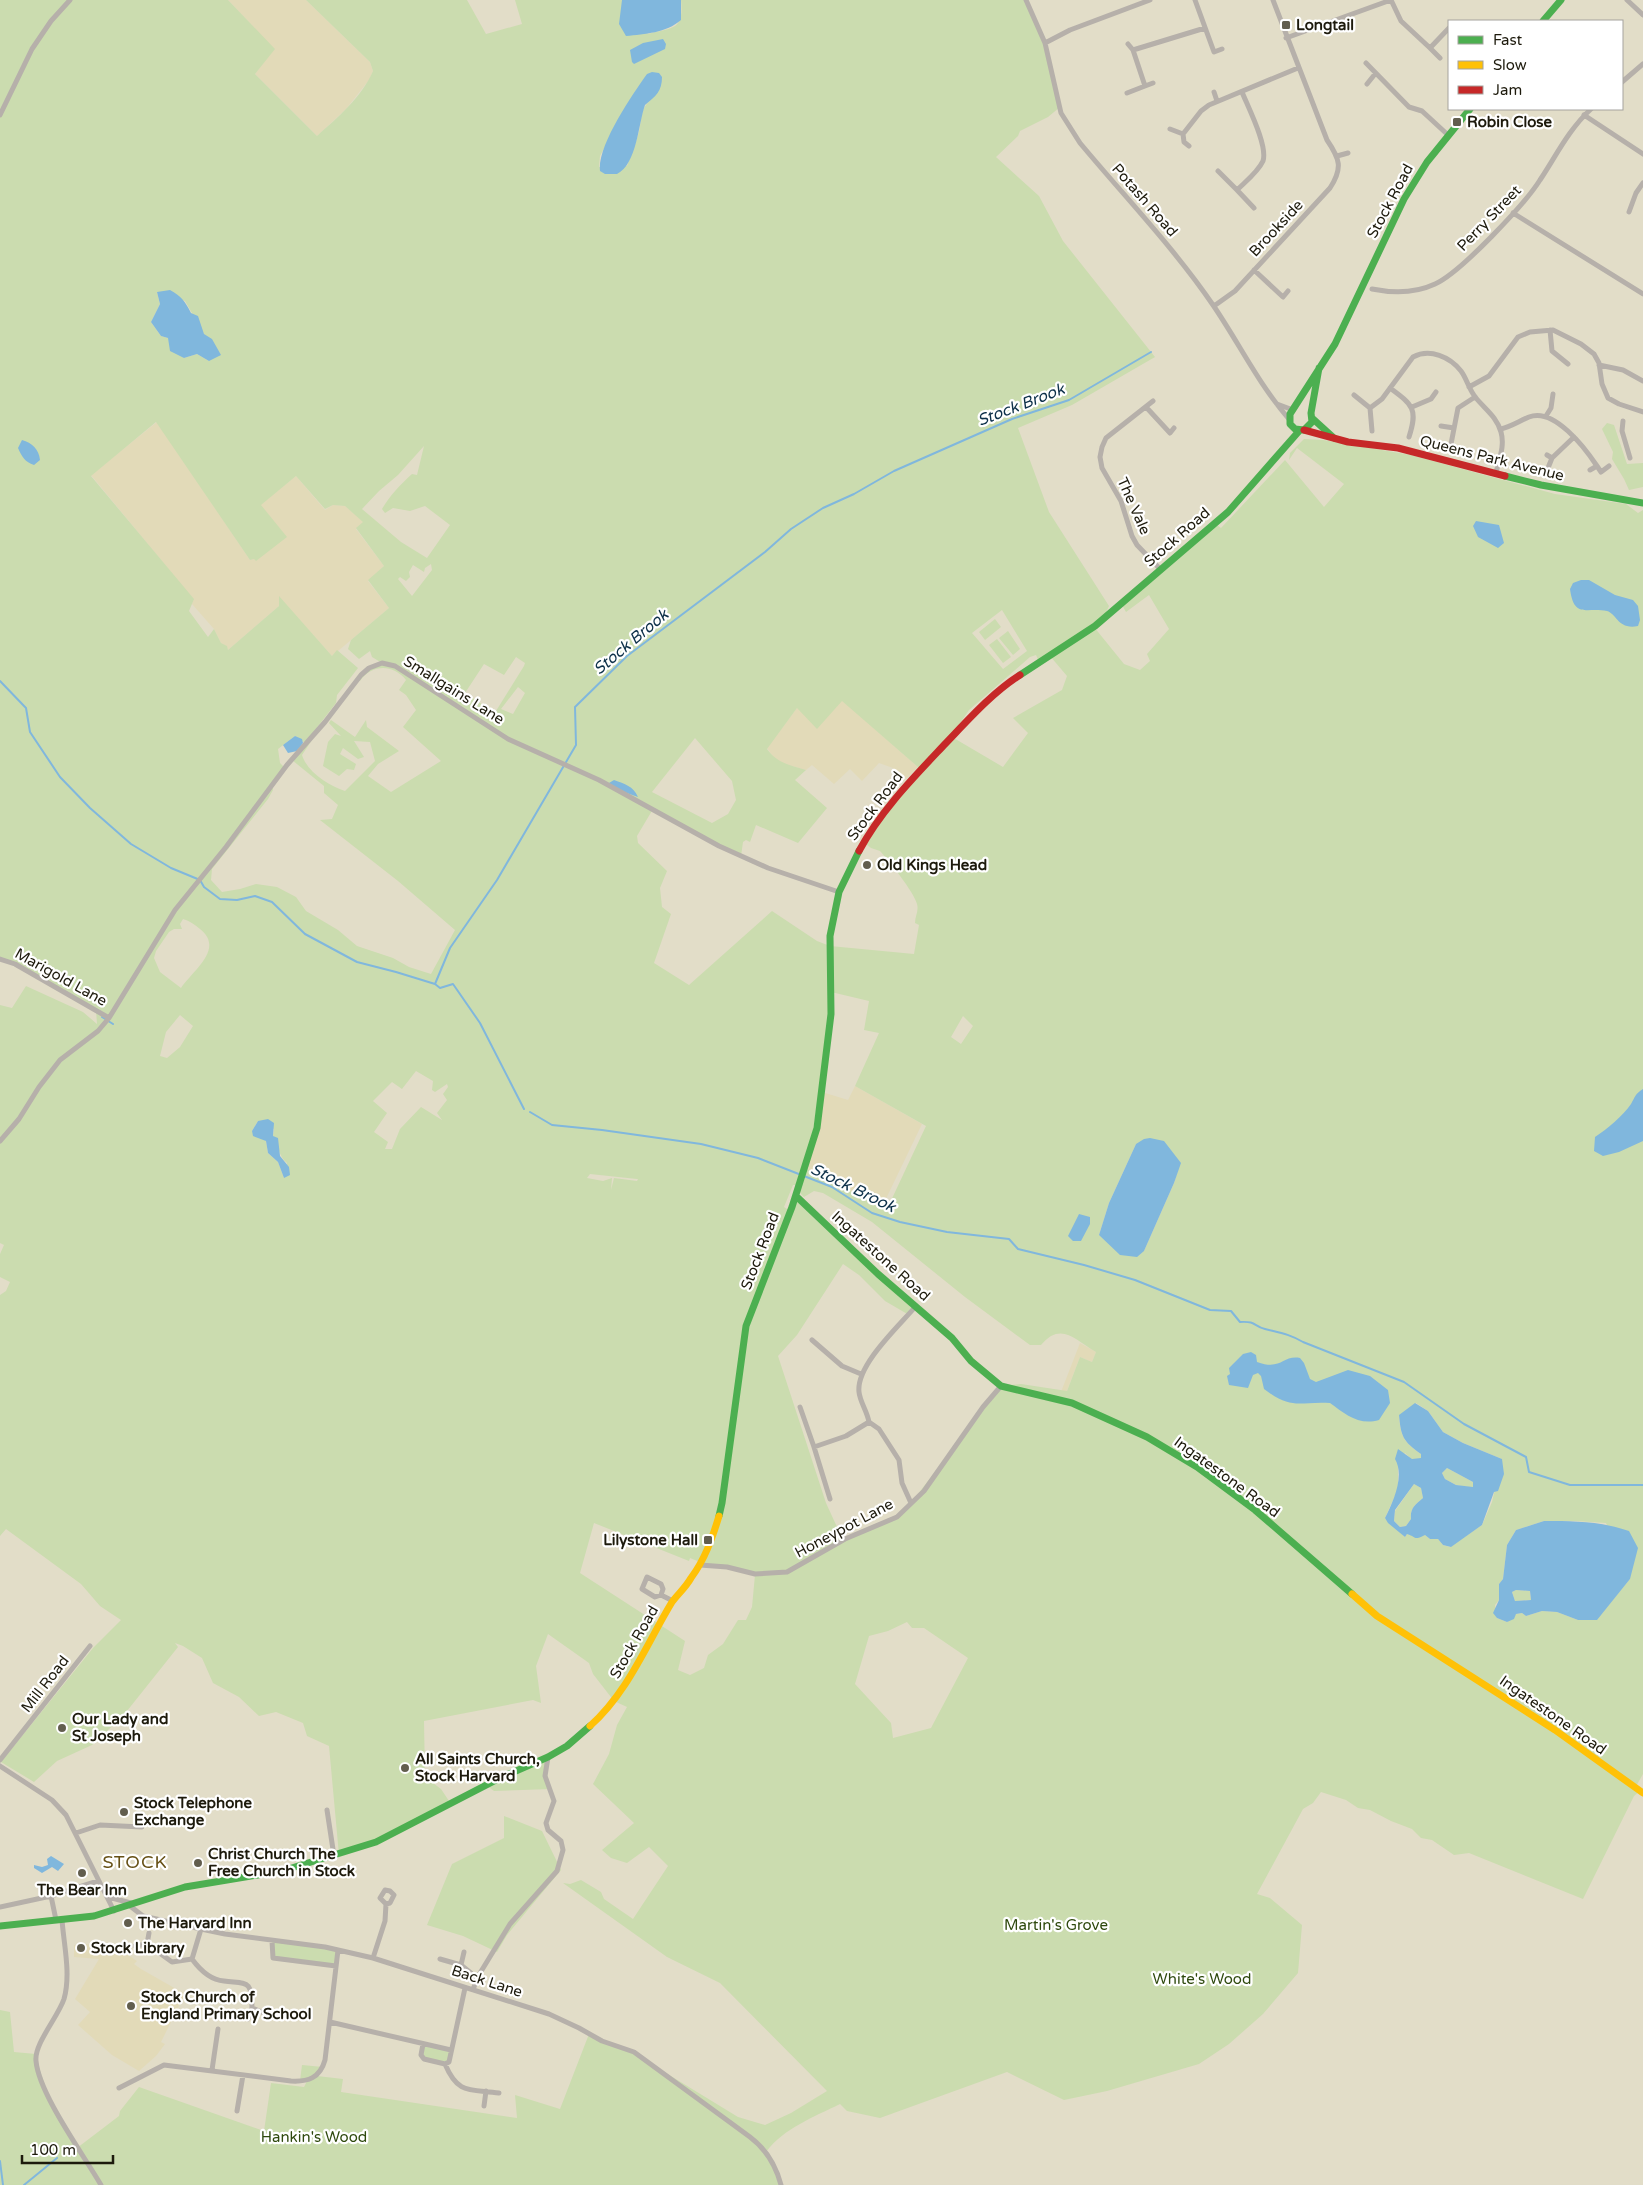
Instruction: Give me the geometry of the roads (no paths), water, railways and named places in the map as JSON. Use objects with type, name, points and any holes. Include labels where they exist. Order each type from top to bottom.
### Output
[{"type":"main road","points":[[1544,20],[1561,0]]},
{"type":"main road","name":"Stock Road","points":[[1284,449],[1295,408],[1339,337],[1400,205],[1415,179],[1469,110]]},
{"type":"main road","name":"Stock Road","points":[[0,1926],[94,1916],[185,1887],[282,1871],[376,1842],[567,1746],[614,1701],[630,1678],[673,1601],[700,1565],[711,1544],[722,1503],[746,1326],[796,1196],[818,1128],[831,1014],[830,936],[839,892],[866,837],[911,780],[973,714],[1010,681],[1094,627],[1228,512],[1284,449],[1302,430],[1310,425],[1319,368]]},
{"type":"main road","points":[[1295,408],[1305,408],[1312,415]]},
{"type":"main road","name":"Queens Park Avenue","points":[[1312,415],[1335,438]]},
{"type":"main road","points":[[1290,422],[1302,430]]},
{"type":"main road","name":"Queens Park Avenue","points":[[1302,430],[1348,442],[1398,448],[1551,487],[1643,503]]},
{"type":"main road","name":"Ingatestone Road","points":[[796,1196],[878,1274],[952,1338],[971,1361],[1001,1386],[1072,1403],[1147,1438],[1190,1463],[1255,1510],[1377,1616],[1555,1730],[1643,1794]]},
{"type":"street","points":[[0,115],[32,50],[51,21],[70,0]]},
{"type":"street","name":"Potash Road","points":[[1026,0],[1045,43],[1061,113],[1080,143],[1183,264],[1214,306],[1274,402],[1290,422]]},
{"type":"street","points":[[1045,43],[1070,30],[1150,0]]},
{"type":"street","points":[[1195,0],[1214,52]]},
{"type":"street","points":[[1272,0],[1327,140],[1337,156],[1348,153]]},
{"type":"street","points":[[1286,38],[1391,0],[1401,21],[1440,58]]},
{"type":"street","points":[[1627,0],[1643,15]]},
{"type":"street","points":[[1133,50],[1205,28]]},
{"type":"street","points":[[1430,48],[1448,29]]},
{"type":"street","points":[[1128,44],[1133,50],[1145,86]]},
{"type":"street","points":[[1207,55],[1222,49]]},
{"type":"street","points":[[1366,63],[1409,107],[1422,111],[1448,135]]},
{"type":"street","points":[[1623,81],[1643,64]]},
{"type":"street","points":[[1188,146],[1184,142],[1183,134],[1201,111],[1217,101],[1298,68]]},
{"type":"street","points":[[1367,84],[1375,74]]},
{"type":"street","points":[[1127,93],[1152,83]]},
{"type":"street","points":[[1214,92],[1217,101]]},
{"type":"street","points":[[1237,190],[1257,170],[1263,161],[1264,151],[1242,92]]},
{"type":"street","name":"Perry Street","points":[[1372,289],[1400,292],[1438,282],[1464,261],[1513,213],[1540,181],[1557,152],[1584,115],[1590,110]]},
{"type":"street","points":[[1584,115],[1643,154]]},
{"type":"street","points":[[1170,129],[1183,134]]},
{"type":"street","name":"Brookside","points":[[1214,306],[1235,291],[1330,188],[1338,173],[1337,156]]},
{"type":"street","points":[[1218,171],[1254,208]]},
{"type":"street","points":[[1628,212],[1636,193],[1643,183]]},
{"type":"street","points":[[1513,213],[1643,294]]},
{"type":"street","points":[[1254,270],[1283,297]]},
{"type":"street","points":[[1279,302],[1288,291]]},
{"type":"street","points":[[1550,330],[1552,351],[1568,364]]},
{"type":"street","points":[[1469,387],[1489,376],[1518,337],[1524,334],[1550,330],[1562,333],[1590,350],[1597,357],[1602,384],[1608,398],[1643,412]]},
{"type":"street","points":[[1370,408],[1382,399],[1413,357],[1429,353],[1438,354],[1456,366],[1475,397],[1492,414],[1500,430],[1502,449],[1496,473]]},
{"type":"street","points":[[1599,364],[1623,370],[1643,381]]},
{"type":"street","points":[[1390,388],[1412,407],[1414,418],[1409,437]]},
{"type":"street","points":[[1412,407],[1421,401],[1432,399],[1436,392]]},
{"type":"street","points":[[1546,416],[1551,408],[1553,394]]},
{"type":"street","points":[[1354,395],[1370,408],[1372,431]]},
{"type":"street","points":[[1451,444],[1458,408],[1475,397]]},
{"type":"street","name":"The Vale","points":[[1154,401],[1106,438],[1100,457],[1102,468],[1121,500],[1132,536],[1137,545],[1160,570]]},
{"type":"street","points":[[1274,402],[1295,408]]},
{"type":"street","points":[[1146,407],[1172,430],[1165,437]]},
{"type":"street","points":[[1500,430],[1514,426],[1529,417],[1546,416],[1574,437],[1601,472],[1609,466]]},
{"type":"street","points":[[1623,421],[1622,431],[1630,458]]},
{"type":"street","points":[[1441,426],[1454,428]]},
{"type":"street","points":[[1548,468],[1552,458],[1574,437]]},
{"type":"street","points":[[1547,454],[1552,458]]},
{"type":"street","points":[[1590,470],[1597,466]]},
{"type":"street","name":"Smallgains Lane","points":[[0,1141],[19,1119],[39,1087],[60,1060],[98,1031],[109,1018],[164,926],[199,877],[226,847],[285,768],[325,722],[361,675],[369,668],[382,663],[395,666],[508,739],[650,806],[719,846],[768,868],[839,892]]},
{"type":"street","name":"Marigold Lane","points":[[0,959],[15,964],[109,1018]]},
{"type":"street","points":[[912,1503],[902,1482],[899,1460],[879,1429],[869,1422],[867,1411],[859,1393],[861,1374],[883,1341],[916,1306]]},
{"type":"street","points":[[812,1340],[842,1366],[861,1374]]},
{"type":"street","name":"Honeypot Lane","points":[[700,1565],[727,1567],[755,1574],[787,1572],[845,1539],[897,1517],[924,1491],[983,1407],[1001,1386]]},
{"type":"street","points":[[800,1407],[830,1499]]},
{"type":"street","points":[[814,1447],[846,1436],[869,1422]]},
{"type":"street","points":[[661,1595],[673,1601]]},
{"type":"street","name":"Mill Road","points":[[0,1760],[90,1646]]},
{"type":"street","points":[[473,1990],[477,1978],[510,1924],[557,1870],[563,1850],[561,1841],[548,1830],[546,1822],[554,1801],[545,1776],[548,1757]]},
{"type":"street","points":[[0,1766],[59,1806],[76,1833],[114,1911]]},
{"type":"street","points":[[327,1810],[334,1856]]},
{"type":"street","points":[[76,1833],[100,1825],[142,1827]]},
{"type":"street","points":[[0,1907],[51,1896],[98,1881]]},
{"type":"street","points":[[51,1896],[59,1920],[68,1978],[59,2012],[41,2043],[36,2060],[48,2094],[101,2185]]},
{"type":"street","points":[[108,1897],[133,1905]]},
{"type":"street","points":[[374,1958],[385,1921],[386,1904]]},
{"type":"street","name":"Back Lane","points":[[133,1905],[143,1916],[201,1929],[338,1950],[374,1958],[549,2014],[602,2041],[634,2052],[763,2147],[779,2175],[782,2185]]},
{"type":"street","points":[[192,1959],[201,1929]]},
{"type":"street","points":[[147,1944],[149,1933]]},
{"type":"street","points":[[272,1940],[273,1958],[336,1966]]},
{"type":"street","points":[[135,1946],[147,1944],[172,1962],[180,1963],[192,1959]]},
{"type":"street","points":[[119,2088],[164,2065],[300,2081],[314,2078],[323,2067],[338,1950]]},
{"type":"street","points":[[461,1965],[464,1952]]},
{"type":"street","points":[[192,1959],[201,1971],[222,1981],[240,1981],[247,1984],[250,1988],[252,2008],[248,2019]]},
{"type":"street","points":[[440,1959],[461,1965],[477,1978]]},
{"type":"street","points":[[445,2064],[449,2062],[466,1988]]},
{"type":"street","points":[[252,2008],[264,2013]]},
{"type":"street","points":[[330,2022],[451,2050]]},
{"type":"street","points":[[212,2070],[218,2029]]},
{"type":"street","points":[[424,2044],[421,2055],[424,2060],[445,2064]]},
{"type":"street","points":[[445,2064],[451,2078],[462,2088],[499,2093]]},
{"type":"street","points":[[237,2111],[243,2075]]},
{"type":"street","points":[[484,2106],[486,2091]]},
{"type":"water","points":[[622,0],[681,0],[681,20],[669,28],[626,36],[619,24]]},
{"type":"water","points":[[663,39],[666,44],[665,49],[634,64],[632,62],[630,50],[643,43]]},
{"type":"water","points":[[652,72],[659,73],[662,77],[660,90],[645,105],[636,143],[629,162],[617,174],[605,174],[600,171],[604,148],[633,94],[647,74]]},
{"type":"water","points":[[170,290],[182,299],[191,313],[198,316],[204,334],[212,339],[221,355],[209,361],[197,354],[184,358],[170,351],[168,338],[161,336],[151,322],[160,304],[157,292]]},
{"type":"water","points":[[22,440],[37,450],[40,460],[34,465],[26,461],[19,451],[18,448]]},
{"type":"water","points":[[1476,521],[1499,525],[1504,543],[1498,548],[1478,537],[1473,526]]},
{"type":"water","points":[[1589,580],[1615,595],[1633,600],[1638,606],[1640,620],[1638,626],[1626,626],[1607,611],[1582,610],[1578,608],[1572,598],[1570,589],[1573,583]]},
{"type":"water","points":[[295,736],[302,739],[303,743],[297,751],[288,753],[283,745]]},
{"type":"water","points":[[614,780],[631,788],[638,797],[621,791],[609,783]]},
{"type":"water","points":[[1643,1089],[1643,1141],[1619,1152],[1603,1156],[1594,1151],[1595,1137],[1628,1109],[1637,1094]]},
{"type":"water","points":[[268,1119],[274,1123],[273,1136],[278,1138],[280,1156],[289,1167],[290,1175],[284,1178],[278,1162],[268,1153],[266,1141],[253,1136],[252,1131],[258,1121]]},
{"type":"water","points":[[1150,1138],[1164,1141],[1181,1163],[1144,1251],[1137,1257],[1120,1255],[1099,1235],[1109,1203],[1136,1144]]},
{"type":"water","points":[[1079,1214],[1090,1217],[1090,1224],[1081,1241],[1073,1241],[1068,1236]]},
{"type":"water","points":[[1251,1352],[1256,1355],[1257,1362],[1272,1365],[1289,1359],[1300,1358],[1310,1379],[1316,1382],[1348,1370],[1370,1376],[1388,1390],[1390,1403],[1379,1420],[1365,1421],[1353,1418],[1330,1403],[1296,1404],[1282,1400],[1264,1389],[1261,1376],[1258,1373],[1253,1375],[1248,1388],[1229,1385],[1227,1376],[1230,1374],[1229,1368],[1243,1354]]},
{"type":"water","points":[[1415,1403],[1428,1411],[1443,1432],[1463,1443],[1502,1459],[1504,1474],[1498,1491],[1494,1492],[1482,1525],[1451,1547],[1443,1545],[1438,1539],[1430,1539],[1425,1535],[1417,1538],[1407,1534],[1405,1537],[1388,1523],[1385,1518],[1397,1489],[1399,1473],[1395,1459],[1398,1449],[1412,1459],[1421,1458],[1421,1454],[1410,1446],[1404,1438],[1399,1415]],"holes":[[[1447,1468],[1473,1482],[1473,1487],[1456,1485],[1445,1479],[1442,1473]],[[1414,1484],[1421,1488],[1423,1498],[1414,1507],[1411,1512],[1411,1519],[1406,1526],[1400,1527],[1394,1521],[1395,1510]]]},
{"type":"water","points":[[1544,1521],[1555,1521],[1597,1523],[1629,1531],[1638,1548],[1630,1579],[1597,1620],[1578,1620],[1557,1612],[1542,1611],[1526,1616],[1522,1613],[1516,1614],[1514,1619],[1507,1622],[1497,1618],[1493,1613],[1499,1600],[1499,1584],[1503,1579],[1507,1545],[1516,1530]],"holes":[[[1516,1590],[1530,1591],[1531,1600],[1515,1601],[1512,1592]]]},
{"type":"water","points":[[51,1856],[64,1864],[58,1871],[52,1867],[42,1873],[34,1868],[34,1865],[42,1867],[48,1865],[47,1859]]},
{"type":"waterway","name":"Stock Brook","points":[[435,984],[450,948],[497,880],[576,745],[575,707],[627,656],[765,552],[791,529],[823,508],[854,494],[894,471],[1012,419],[1069,400],[1151,352]]},
{"type":"waterway","points":[[0,681],[26,708],[30,732],[60,777],[90,808],[131,844],[171,868],[200,880],[204,887],[220,899],[237,900],[255,896],[272,902],[305,934],[357,962],[435,984],[440,988],[453,984],[480,1023],[524,1109]]},
{"type":"waterway","points":[[102,1017],[113,1024]]},
{"type":"waterway","name":"Stock Brook","points":[[530,1112],[552,1125],[701,1144],[758,1158],[832,1187],[872,1213],[900,1222],[947,1232],[1009,1239],[1018,1249],[1135,1280],[1210,1310],[1231,1311],[1240,1322],[1252,1323],[1261,1328],[1289,1335],[1404,1382],[1464,1424],[1526,1457],[1529,1472],[1570,1485],[1643,1485]]},
{"type":"waterway","points":[[24,2185],[57,2158]]},
{"type":"waterway","points":[[0,2161],[3,2185]]},
{"type":"place","name":"Longtail","points":[[1286,25]]},
{"type":"place","name":"Robin Close","points":[[1457,122]]},
{"type":"place","name":"Old Kings Head","points":[[867,865]]},
{"type":"place","name":"Lilystone Hall","points":[[708,1540]]},
{"type":"place","name":"Our Lady and St Joseph","points":[[62,1728]]},
{"type":"place","name":"All Saints Church, Stock Harvard","points":[[405,1768]]},
{"type":"place","name":"Stock Telephone Exchange","points":[[124,1812]]},
{"type":"place","name":"Christ Church The Free Church in Stock","points":[[198,1863]]},
{"type":"place","name":"The Bear Inn","points":[[82,1873]]},
{"type":"place","name":"The Harvard Inn","points":[[128,1923]]},
{"type":"place","name":"Stock Library","points":[[81,1948]]},
{"type":"place","name":"Stock Church of England Primary School","points":[[131,2006]]},
{"type":"district","name":"STOCK","points":[[135,1862]]},
{"type":"park label","name":"Martin's Grove","points":[[1056,1925]]},
{"type":"park label","name":"White's Wood","points":[[1202,1979]]},
{"type":"park label","name":"Hankin's Wood","points":[[314,2137]]}]
